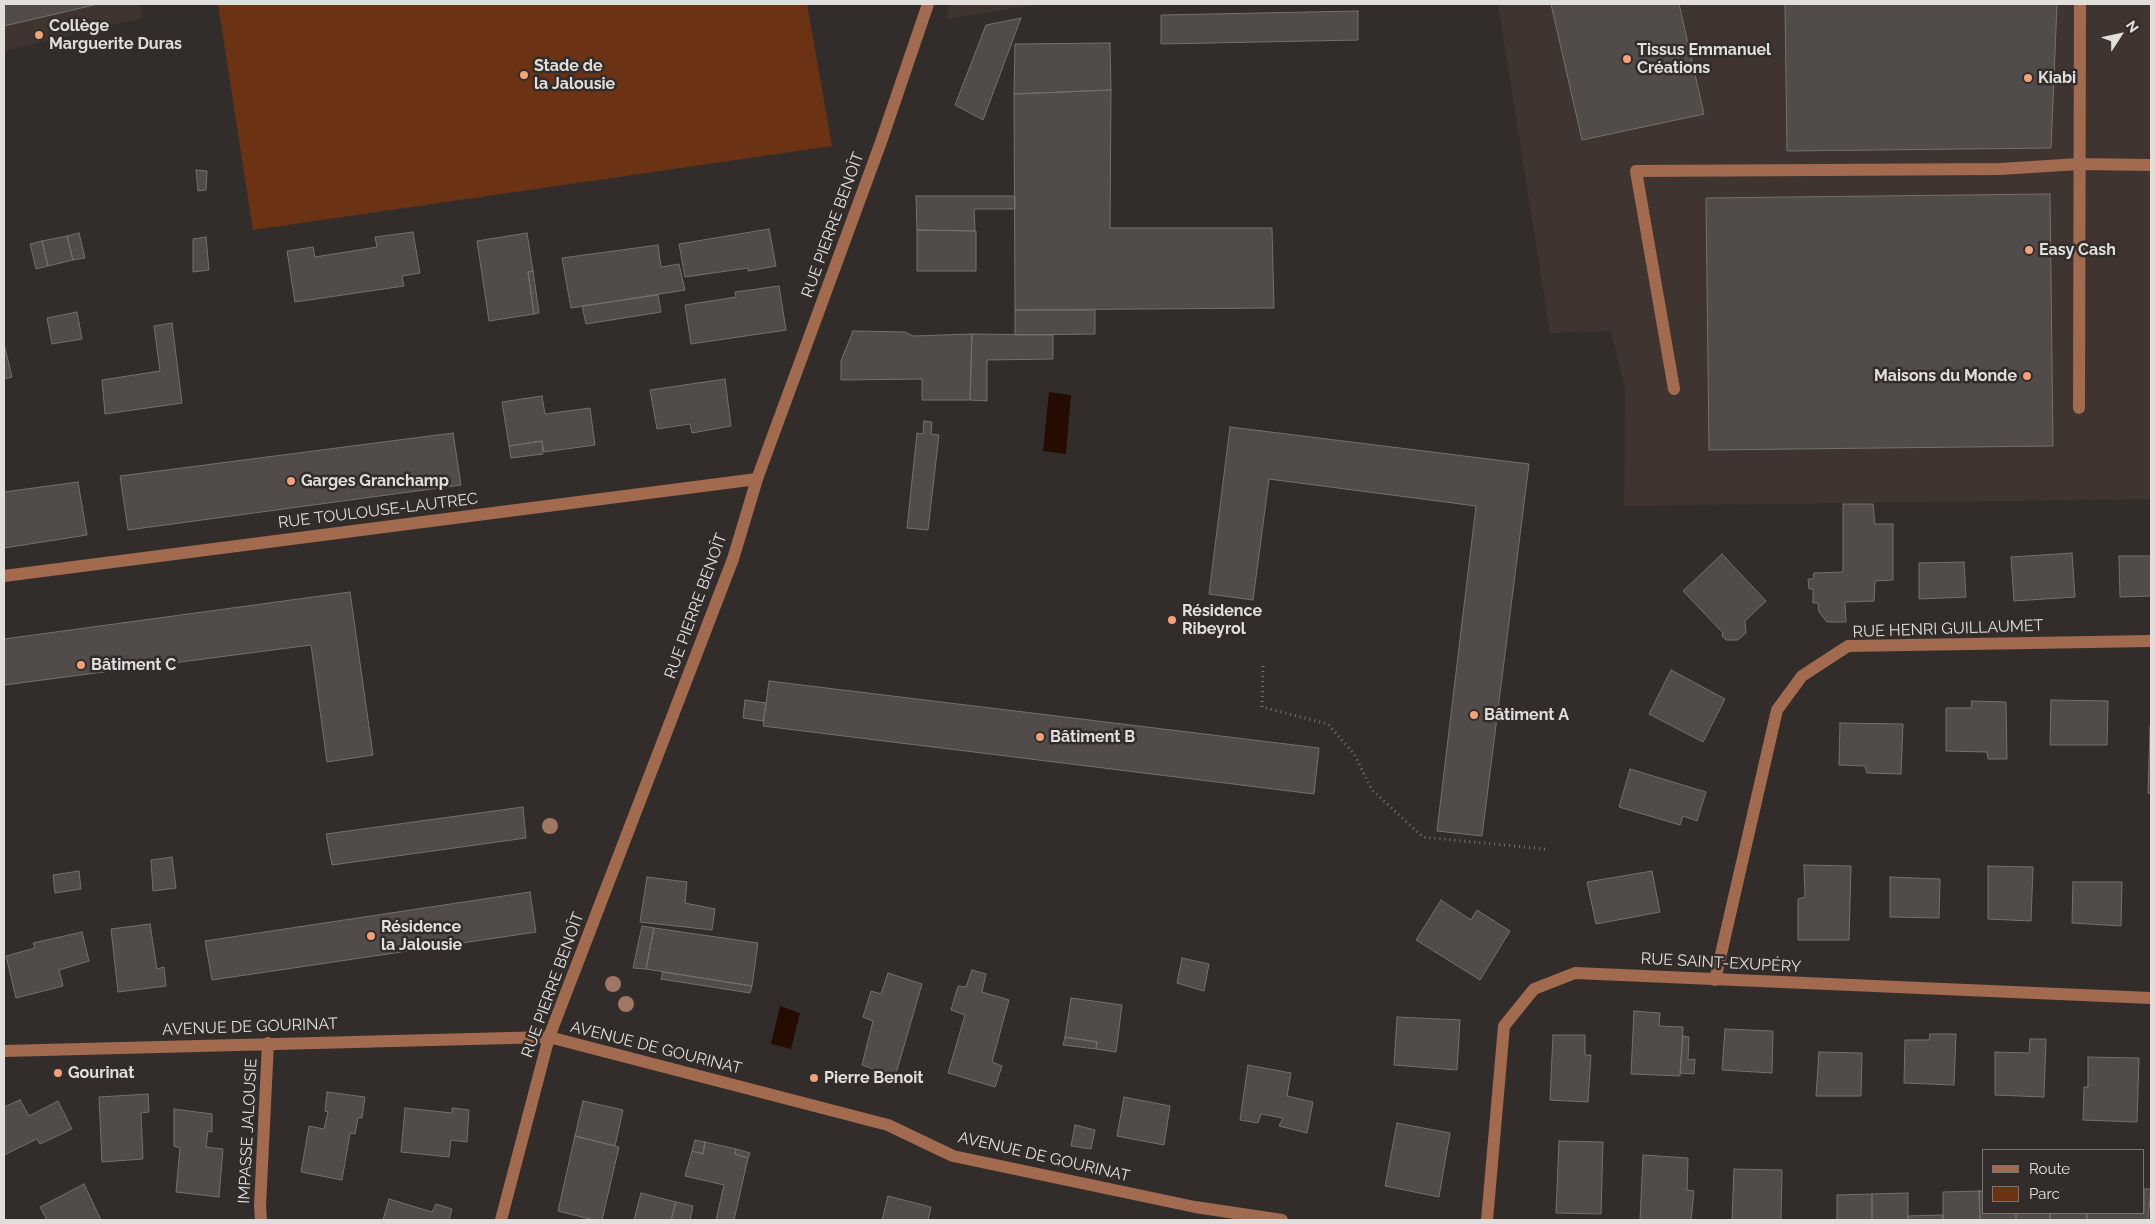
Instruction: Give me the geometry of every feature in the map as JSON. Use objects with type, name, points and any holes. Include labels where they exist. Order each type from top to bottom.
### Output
[{"type":"street","name":"RUE PIERRE BENOÎT","points":[[501,1220],[549,1038],[733,559],[757,479],[881,142],[928,4]]},
{"type":"street","points":[[2079,408],[2080,4]]},
{"type":"street","points":[[1674,389],[1636,171],[2000,169],[2079,164],[2151,165]]},
{"type":"street","name":"RUE TOULOUSE-LAUTREC","points":[[4,576],[757,479]]},
{"type":"street","name":"RUE HENRI GUILLAUMET","points":[[1715,980],[1777,710],[1802,676],[1848,646],[2151,640]]},
{"type":"street","name":"RUE SAINT-EXUPÉRY","points":[[1487,1220],[1504,1026],[1534,989],[1575,973],[2151,998]]},
{"type":"street","name":"AVENUE DE GOURINAT","points":[[4,1051],[268,1043],[549,1038],[888,1125],[953,1156],[1195,1207],[1282,1220]]},
{"type":"street","name":"IMPASSE JALOUSIE","points":[[261,1220],[260,1206],[268,1043]]},
{"type":"path","points":[[1263,666],[1262,707],[1328,724],[1354,754],[1372,790],[1423,837],[1545,849]]},
{"type":"shaded area","name":"Collège Marguerite Duras","points":[[4,4],[140,4],[143,18],[4,51]]},
{"type":"shaded area","points":[[950,4],[1041,4],[946,19]]},
{"type":"shaded area","points":[[1498,4],[2151,4],[2151,499],[1624,506],[1625,388],[1611,331],[1550,333]]},
{"type":"shaded area","points":[[1049,392],[1071,395],[1066,454],[1043,451]]},
{"type":"shaded area","points":[[780,1006],[800,1013],[791,1049],[771,1044]]},
{"type":"green space","name":"Stade de la Jalousie","points":[[218,4],[807,4],[832,146],[253,230]]},
{"type":"building","points":[[4,4],[98,4],[4,26]]},
{"type":"building","name":"Tissus Emmanuel Créations","points":[[1551,4],[1679,4],[1704,114],[1582,140]]},
{"type":"building","points":[[1785,4],[2057,4],[2051,148],[1787,151]]},
{"type":"building","points":[[1358,11],[1358,40],[1161,44],[1161,15]]},
{"type":"building","points":[[1021,18],[983,120],[955,105],[986,25]]},
{"type":"building","points":[[1110,43],[1111,90],[1014,94],[1015,44]]},
{"type":"building","points":[[1111,90],[1110,228],[1272,228],[1274,308],[1015,310],[1014,94]]},
{"type":"building","points":[[196,170],[207,171],[206,190],[198,191]]},
{"type":"building","points":[[2050,194],[2053,446],[1709,450],[1706,198]]},
{"type":"building","points":[[916,196],[1015,196],[1015,209],[974,209],[975,231],[917,230]]},
{"type":"building","points":[[769,229],[776,266],[748,271],[748,268],[685,277],[679,244]]},
{"type":"building","points":[[917,230],[976,231],[976,271],[917,271]]},
{"type":"building","points":[[413,232],[420,273],[402,276],[404,286],[295,302],[287,251],[313,247],[315,257],[377,247],[375,237]]},
{"type":"building","points":[[79,233],[85,258],[73,260],[67,236]]},
{"type":"building","points":[[527,233],[533,271],[528,272],[534,314],[489,321],[477,241]]},
{"type":"building","points":[[67,236],[73,260],[48,266],[42,241]]},
{"type":"building","points":[[206,237],[209,270],[193,272],[193,239]]},
{"type":"building","points":[[42,241],[48,266],[36,269],[30,244]]},
{"type":"building","points":[[658,245],[661,267],[679,264],[685,290],[571,308],[562,258]]},
{"type":"building","points":[[533,271],[539,313],[534,314],[528,272]]},
{"type":"building","points":[[779,286],[786,330],[691,344],[685,305],[736,297],[735,292]]},
{"type":"building","points":[[658,295],[661,312],[586,324],[582,306]]},
{"type":"building","points":[[1015,310],[1095,310],[1095,334],[1015,335]]},
{"type":"building","points":[[77,312],[82,339],[52,344],[47,318]]},
{"type":"building","points":[[172,323],[182,403],[105,414],[102,380],[160,371],[154,326]]},
{"type":"building","points":[[853,331],[905,332],[913,336],[972,334],[970,400],[922,400],[922,379],[841,380],[841,361]]},
{"type":"building","points":[[972,334],[1053,335],[1053,359],[987,360],[987,401],[970,400]]},
{"type":"building","points":[[4,344],[12,377],[4,379]]},
{"type":"building","points":[[725,379],[731,426],[692,433],[690,424],[657,429],[650,390]]},
{"type":"building","points":[[542,396],[545,414],[590,408],[595,445],[544,452],[542,441],[509,446],[502,402]]},
{"type":"building","points":[[924,421],[932,422],[931,434],[939,435],[928,530],[907,528],[917,433],[923,434]]},
{"type":"building","name":"Bâtiment A","points":[[1230,427],[1529,464],[1482,836],[1437,831],[1476,506],[1269,479],[1253,600],[1209,594]]},
{"type":"building","name":"Garges Granchamp","points":[[453,433],[461,485],[128,530],[120,476]]},
{"type":"building","points":[[542,441],[543,454],[511,458],[509,446]]},
{"type":"building","points":[[78,482],[87,535],[4,548],[4,492]]},
{"type":"building","points":[[1843,504],[1873,504],[1875,524],[1893,524],[1893,580],[1875,581],[1874,601],[1845,602],[1846,622],[1827,622],[1819,612],[1818,603],[1813,603],[1813,589],[1809,589],[1808,579],[1813,579],[1814,573],[1843,572]]},
{"type":"building","points":[[2072,553],[2075,597],[2014,601],[2011,557]]},
{"type":"building","points":[[1722,554],[1766,601],[1745,621],[1746,633],[1738,640],[1726,640],[1722,636],[1723,633],[1683,591]]},
{"type":"building","points":[[2119,556],[2151,556],[2151,596],[2120,597]]},
{"type":"building","points":[[1964,562],[1966,597],[1919,599],[1919,563]]},
{"type":"building","name":"Bâtiment C","points":[[350,592],[373,755],[327,762],[311,645],[4,685],[4,639]]},
{"type":"building","points":[[1671,670],[1725,699],[1703,742],[1649,714]]},
{"type":"building","name":"Bâtiment B","points":[[769,681],[1319,748],[1314,794],[763,726]]},
{"type":"building","points":[[745,700],[766,703],[763,721],[743,718]]},
{"type":"building","points":[[2051,700],[2108,701],[2107,745],[2050,745]]},
{"type":"building","points":[[1972,701],[2006,702],[2007,759],[1988,759],[1987,752],[1946,751],[1946,708],[1971,708]]},
{"type":"building","points":[[1840,723],[1903,724],[1901,774],[1867,773],[1865,766],[1839,765]]},
{"type":"building","points":[[2150,727],[2151,793],[2148,793]]},
{"type":"building","points":[[1630,769],[1706,792],[1697,821],[1683,816],[1680,825],[1619,807]]},
{"type":"building","points":[[523,807],[526,838],[332,865],[326,834]]},
{"type":"building","points":[[172,857],[176,888],[153,891],[151,860]]},
{"type":"building","points":[[1804,865],[1851,866],[1849,940],[1798,940],[1798,899],[1805,897]]},
{"type":"building","points":[[1988,866],[2033,867],[2031,921],[1988,919]]},
{"type":"building","points":[[79,871],[81,889],[55,893],[53,875]]},
{"type":"building","points":[[1652,871],[1660,912],[1596,924],[1587,882]]},
{"type":"building","points":[[647,877],[687,882],[685,903],[715,909],[712,930],[640,922]]},
{"type":"building","points":[[1890,877],[1940,879],[1939,918],[1890,917]]},
{"type":"building","points":[[2073,882],[2122,882],[2121,926],[2072,923]]},
{"type":"building","name":"Résidence la Jalousie","points":[[530,892],[536,932],[212,980],[205,941]]},
{"type":"building","points":[[1441,900],[1471,920],[1477,910],[1510,931],[1480,980],[1416,940]]},
{"type":"building","points":[[150,924],[157,969],[164,967],[166,986],[118,992],[111,929]]},
{"type":"building","points":[[642,926],[654,928],[646,969],[633,968]]},
{"type":"building","points":[[654,928],[758,943],[752,986],[646,969]]},
{"type":"building","points":[[82,932],[89,961],[59,970],[63,986],[16,998],[6,956],[35,948],[33,943]]},
{"type":"building","points":[[1182,958],[1209,964],[1204,991],[1177,983]]},
{"type":"building","points":[[972,970],[986,974],[982,992],[1009,1000],[992,1062],[1002,1066],[995,1087],[948,1073],[965,1015],[951,1010],[958,986],[966,987]]},
{"type":"building","points":[[663,972],[752,986],[750,993],[661,979]]},
{"type":"building","points":[[888,973],[922,984],[895,1077],[862,1065],[873,1021],[863,1017],[871,991],[881,994]]},
{"type":"building","points":[[1071,998],[1122,1005],[1116,1052],[1096,1049],[1097,1042],[1065,1037]]},
{"type":"building","points":[[1634,1011],[1660,1013],[1659,1026],[1683,1027],[1680,1076],[1631,1074]]},
{"type":"building","points":[[1397,1017],[1460,1020],[1457,1070],[1394,1065]]},
{"type":"building","points":[[1725,1029],[1773,1031],[1772,1073],[1722,1070]]},
{"type":"building","points":[[1930,1034],[1956,1034],[1954,1085],[1904,1083],[1905,1040],[1929,1040]]},
{"type":"building","points":[[1553,1035],[1585,1035],[1585,1055],[1591,1055],[1588,1102],[1550,1100]]},
{"type":"building","points":[[1683,1036],[1689,1037],[1688,1060],[1695,1059],[1694,1074],[1680,1073]]},
{"type":"building","points":[[1065,1037],[1097,1042],[1096,1049],[1063,1045]]},
{"type":"building","points":[[2030,1039],[2046,1039],[2044,1097],[1995,1095],[1995,1052],[2029,1053]]},
{"type":"building","points":[[1819,1052],[1862,1053],[1861,1096],[1816,1096]]},
{"type":"building","points":[[2088,1057],[2139,1058],[2137,1122],[2083,1120],[2084,1087],[2088,1087]]},
{"type":"building","points":[[1248,1065],[1291,1073],[1287,1096],[1313,1102],[1307,1133],[1279,1126],[1283,1118],[1261,1114],[1258,1123],[1240,1120]]},
{"type":"building","points":[[327,1092],[365,1097],[362,1118],[358,1118],[355,1134],[350,1133],[342,1180],[301,1172],[309,1126],[324,1129],[328,1112],[325,1111]]},
{"type":"building","points":[[148,1094],[149,1112],[141,1113],[143,1159],[102,1162],[99,1097]]},
{"type":"building","points":[[1124,1097],[1170,1106],[1164,1145],[1117,1136]]},
{"type":"building","points":[[20,1100],[29,1116],[58,1101],[72,1129],[40,1144],[37,1139],[4,1155],[4,1107]]},
{"type":"building","points":[[583,1101],[623,1110],[615,1146],[575,1136]]},
{"type":"building","points":[[405,1108],[452,1113],[452,1108],[469,1110],[467,1142],[451,1140],[449,1157],[401,1152]]},
{"type":"building","points":[[174,1109],[212,1114],[212,1132],[208,1131],[206,1147],[223,1149],[219,1197],[176,1192],[180,1148],[174,1146]]},
{"type":"building","points":[[1397,1123],[1450,1133],[1439,1197],[1385,1186]]},
{"type":"building","points":[[1075,1125],[1095,1130],[1091,1149],[1071,1146]]},
{"type":"building","points":[[575,1136],[619,1147],[602,1220],[594,1220],[558,1211]]},
{"type":"building","points":[[695,1140],[705,1142],[703,1154],[692,1151]]},
{"type":"building","points":[[1559,1141],[1603,1142],[1601,1214],[1556,1213]]},
{"type":"building","points":[[705,1142],[736,1149],[735,1154],[748,1158],[734,1220],[716,1220],[724,1185],[685,1176],[692,1151],[703,1154]]},
{"type":"building","points":[[736,1149],[750,1153],[748,1158],[735,1154]]},
{"type":"building","points":[[1643,1155],[1688,1158],[1687,1190],[1694,1191],[1691,1220],[1640,1220]]},
{"type":"building","points":[[1734,1169],[1782,1170],[1781,1220],[1732,1220]]},
{"type":"building","points":[[84,1184],[101,1220],[47,1220],[40,1207]]},
{"type":"building","points":[[2145,1189],[2151,1189],[2148,1220],[2087,1220],[2087,1214],[2145,1214]]},
{"type":"building","points":[[1979,1191],[1980,1220],[1943,1220],[1943,1192]]},
{"type":"building","points":[[1979,1191],[1982,1191],[1982,1214],[2016,1214],[2016,1220],[1980,1220]]},
{"type":"building","points":[[641,1193],[676,1202],[671,1220],[634,1220]]},
{"type":"building","points":[[1908,1193],[1908,1220],[1872,1220],[1872,1194]]},
{"type":"building","points":[[1872,1194],[1872,1220],[1837,1220],[1837,1195]]},
{"type":"building","points":[[888,1196],[931,1207],[928,1220],[882,1220]]},
{"type":"building","points":[[389,1199],[432,1212],[436,1204],[452,1209],[449,1220],[383,1220]]},
{"type":"building","points":[[676,1202],[693,1206],[690,1220],[671,1220]]},
{"type":"building","points":[[2016,1214],[2050,1214],[2050,1220],[2016,1220]]},
{"type":"building","points":[[2050,1214],[2087,1214],[2087,1220],[2050,1220]]},
{"type":"building","points":[[1943,1215],[1943,1220],[1908,1220],[1908,1216]]},
{"type":"place","name":"Collège Marguerite Duras","points":[[39,35]]},
{"type":"place","name":"Tissus Emmanuel Créations","points":[[1627,59]]},
{"type":"place","name":"Stade de la Jalousie","points":[[524,75]]},
{"type":"place","name":"Kiabi","points":[[2028,78]]},
{"type":"place","name":"Easy Cash","points":[[2029,250]]},
{"type":"place","name":"Maisons du Monde","points":[[2027,376]]},
{"type":"place","name":"Garges Granchamp","points":[[291,481]]},
{"type":"place","name":"Résidence Ribeyrol","points":[[1172,620]]},
{"type":"place","name":"Bâtiment C","points":[[81,665]]},
{"type":"place","name":"Bâtiment A","points":[[1474,715]]},
{"type":"place","name":"Bâtiment B","points":[[1040,737]]},
{"type":"place","name":"Résidence la Jalousie","points":[[371,936]]},
{"type":"place","name":"Gourinat","points":[[58,1073]]},
{"type":"place","name":"Pierre Benoit","points":[[814,1078]]}]
